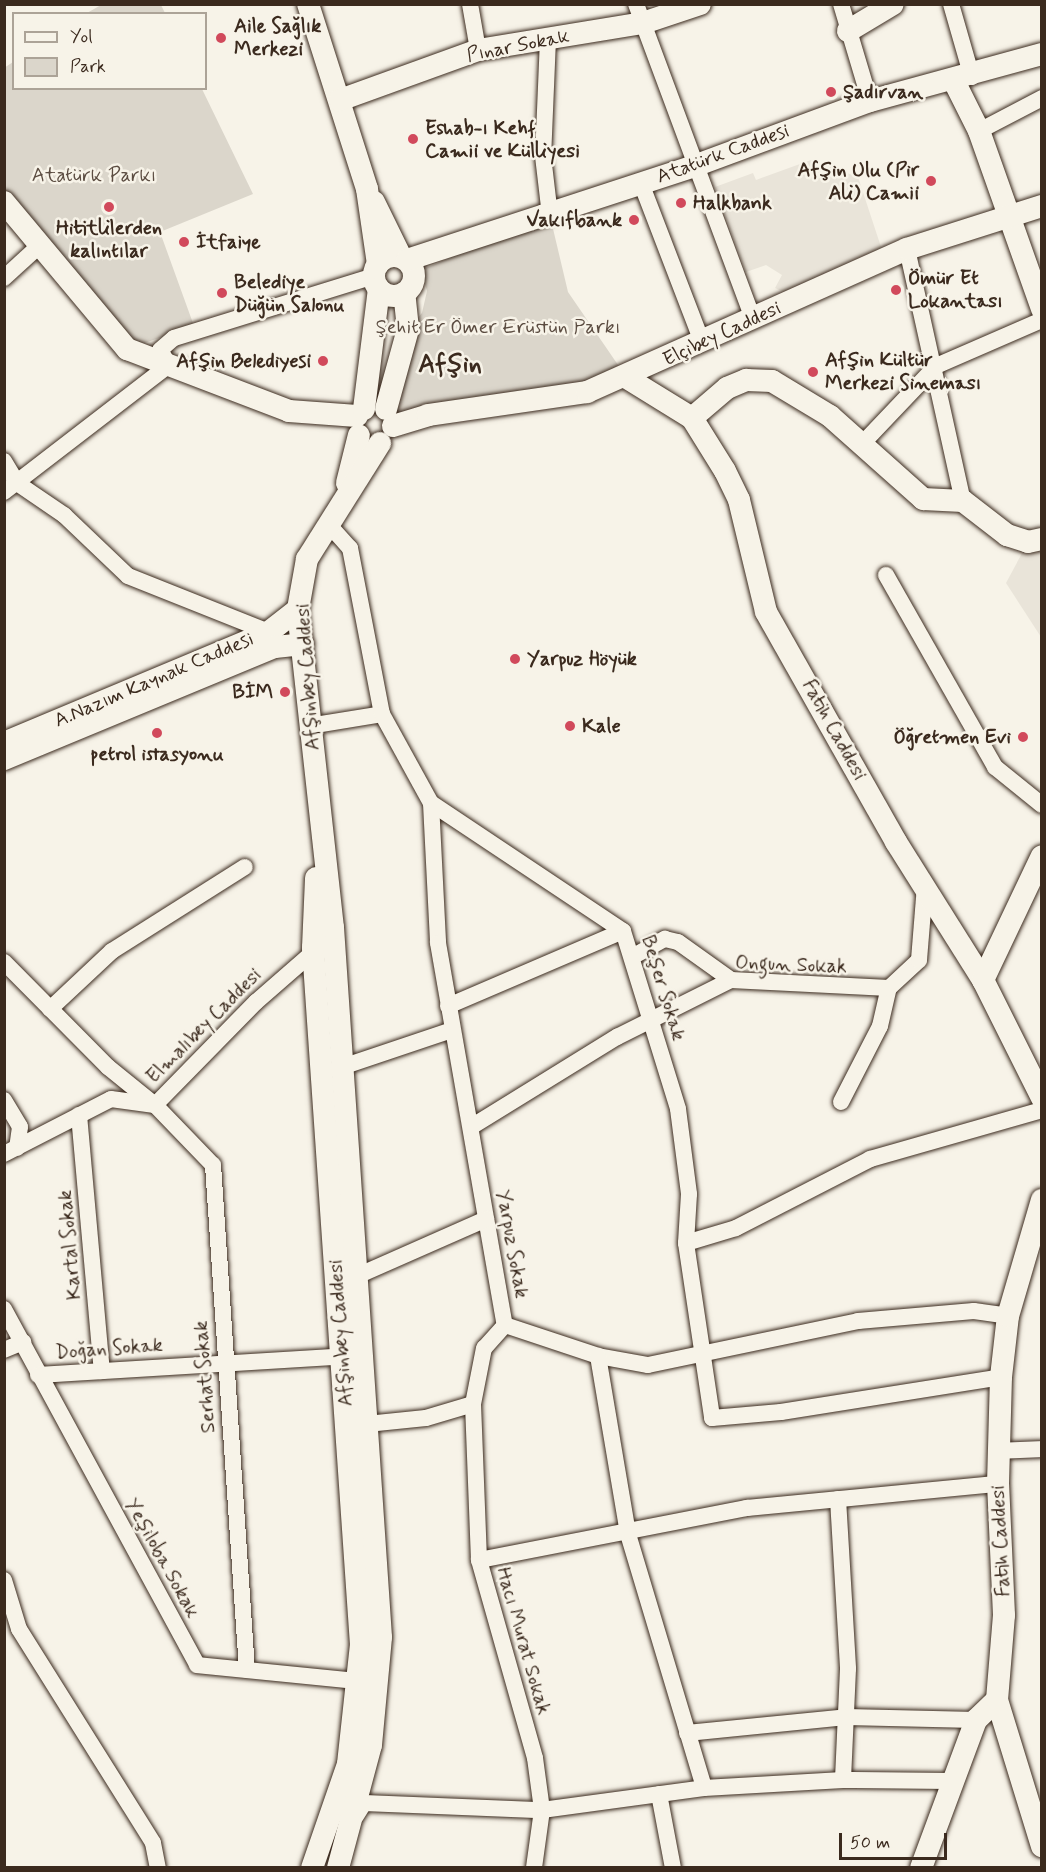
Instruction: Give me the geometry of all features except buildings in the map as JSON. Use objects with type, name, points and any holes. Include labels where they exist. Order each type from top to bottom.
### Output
[{"type":"street","points":[[308,4],[367,189],[377,276],[373,423]]},
{"type":"street","points":[[470,4],[478,50]]},
{"type":"street","name":"Pınar Sokak","points":[[340,100],[478,50],[548,39],[639,14],[700,4]]},
{"type":"street","points":[[841,4],[870,101]]},
{"type":"street","points":[[848,31],[893,4]]},
{"type":"street","points":[[951,4],[963,79],[1041,309]]},
{"type":"street","points":[[639,14],[753,319]]},
{"type":"street","points":[[548,39],[543,156],[550,216]]},
{"type":"street","name":"Atatürk Caddesi","points":[[377,276],[404,258],[550,216],[870,101],[963,79],[1041,54]]},
{"type":"street","points":[[979,131],[1041,98]]},
{"type":"street","points":[[641,183],[702,342]]},
{"type":"street","points":[[367,189],[414,277],[404,293],[408,329],[373,423]]},
{"type":"street","points":[[4,202],[127,349],[289,411],[373,423]]},
{"type":"street","name":"Elçibey Caddesi","points":[[373,423],[587,392],[627,378],[907,249],[1041,206]]},
{"type":"street","points":[[4,278],[40,245]]},
{"type":"street","points":[[907,249],[936,366],[963,501]]},
{"type":"street","points":[[377,276],[390,296],[404,293]]},
{"type":"street","points":[[170,365],[160,350],[174,338],[377,276]]},
{"type":"street","points":[[862,444],[936,366],[1041,320]]},
{"type":"street","points":[[11,487],[170,365]]},
{"type":"street","name":"Fatih Caddesi","points":[[627,378],[693,418],[739,500],[766,612],[925,886],[983,980],[1041,1098]]},
{"type":"street","points":[[693,418],[727,388],[746,380],[772,381],[830,416],[923,499],[963,501],[1007,535],[1028,542],[1041,539]]},
{"type":"street","name":"Afşinbey Caddesi","points":[[312,1868],[348,1764],[369,1682],[353,1356],[324,947],[319,793],[309,726],[298,609],[306,559],[330,526],[373,423]]},
{"type":"street","points":[[4,461],[11,487],[64,514],[128,576],[269,632]]},
{"type":"street","name":"Beşer Sokak","points":[[330,526],[350,548],[382,714],[431,803],[623,931],[678,1109],[689,1194],[686,1243],[699,1352],[712,1418],[781,1412],[1001,1377]]},
{"type":"street","points":[[886,575],[995,767],[1041,805]]},
{"type":"street","name":"A.Nazım Kaynak Caddesi","points":[[4,743],[269,632],[298,609]]},
{"type":"street","name":"A.Nazım Kaynak Caddesi","points":[[4,759],[275,646],[303,644]]},
{"type":"street","points":[[309,726],[382,714]]},
{"type":"street","name":"Yarpuz Sokak","points":[[431,803],[430,881],[452,1030],[505,1325],[598,1356],[648,1365],[699,1352],[858,1321],[974,1311],[1008,1316]]},
{"type":"street","points":[[983,980],[1041,856]]},
{"type":"street","points":[[50,1009],[112,951],[245,867]]},
{"type":"street","points":[[842,1102],[880,1026],[889,988],[919,960],[925,886]]},
{"type":"street","points":[[448,1006],[623,931]]},
{"type":"street","points":[[632,957],[665,939],[678,942],[730,980]]},
{"type":"street","name":"Afşinbey Caddesi","points":[[324,947],[342,1067],[357,1276],[353,1356],[367,1424],[369,1682],[356,1816],[339,1868]]},
{"type":"street","name":"Elmalıbey Caddesi","points":[[4,962],[108,1067],[155,1105],[324,947]]},
{"type":"street","name":"Ongun Sokak","points":[[471,1127],[651,1022],[730,980],[889,988]]},
{"type":"street","points":[[342,1067],[452,1030]]},
{"type":"street","points":[[108,1067],[111,1099]]},
{"type":"street","points":[[11,1151],[111,1099],[155,1105]]},
{"type":"street","points":[[4,1100],[20,1127],[11,1151]]},
{"type":"street","name":"Serhat Sokak","points":[[155,1105],[213,1165],[224,1362],[247,1670]]},
{"type":"street","points":[[686,1243],[736,1228],[870,1159],[1041,1110]]},
{"type":"street","name":"Kartal Sokak","points":[[79,1115],[102,1371]]},
{"type":"street","name":"Fatih Caddesi","points":[[997,1700],[1003,1638],[998,1484],[1001,1377],[1008,1316],[1041,1200]]},
{"type":"street","points":[[357,1276],[486,1219]]},
{"type":"street","name":"Yeşiloba Sokak","points":[[4,1309],[197,1665],[369,1682]]},
{"type":"street","name":"Hacı Murat Sokak","points":[[505,1325],[484,1348],[474,1404],[479,1560],[535,1758],[542,1810],[534,1868]]},
{"type":"street","points":[[4,1350],[22,1342]]},
{"type":"street","name":"Doğan Sokak","points":[[38,1375],[353,1356]]},
{"type":"street","points":[[598,1356],[628,1534],[704,1788]]},
{"type":"street","points":[[367,1424],[426,1418],[474,1404]]},
{"type":"street","points":[[998,1451],[1041,1449]]},
{"type":"street","points":[[479,1560],[628,1534],[747,1508],[998,1484]]},
{"type":"street","points":[[838,1499],[847,1609],[843,1780]]},
{"type":"street","points":[[4,1580],[19,1629],[153,1843],[158,1868]]},
{"type":"street","points":[[921,1868],[951,1781],[976,1720],[997,1700],[1041,1846]]},
{"type":"street","points":[[687,1733],[846,1717],[976,1720]]},
{"type":"street","points":[[356,1816],[364,1803],[542,1810],[704,1788],[843,1780],[951,1781]]},
{"type":"street","points":[[659,1794],[673,1868]]},
{"type":"shaded area","points":[[811,160],[858,177],[881,247],[866,266],[792,296],[775,288],[782,275],[766,265],[746,272],[715,187],[753,173],[756,180]]},
{"type":"shaded area","points":[[1041,539],[1041,637],[1006,583],[1028,542]]},
{"type":"green space","points":[[101,5],[161,5],[164,12],[89,12]]},
{"type":"green space","name":"Atatürk Parkı","points":[[12,63],[12,90],[202,90],[253,194],[160,232],[194,326],[127,349],[5,202],[4,68]]},
{"type":"green space","name":"Şehit Er Ömer Erüstün Parkı","points":[[550,216],[568,292],[627,378],[393,426],[408,329],[422,313],[427,291],[421,270]]},
{"type":"place","name":"Aile Sağlık Merkezi","points":[[221,38]]},
{"type":"place","name":"Şadırvan","points":[[831,92]]},
{"type":"place","name":"Eshab-ı Kehf Camii ve Külliyesi","points":[[413,139]]},
{"type":"place","name":"Afşin Ulu (Pir Ali) Camii","points":[[931,181]]},
{"type":"place","name":"Halkbank","points":[[681,203]]},
{"type":"place","name":"Hititlilerden kalıntılar","points":[[109,207]]},
{"type":"place","name":"Vakıfbank","points":[[634,220]]},
{"type":"place","name":"İtfaiye","points":[[184,242]]},
{"type":"place","name":"Ömür Et Lokantası","points":[[896,290]]},
{"type":"place","name":"Belediye Düğün Salonu","points":[[222,293]]},
{"type":"place","name":"Afşin Belediyesi","points":[[323,361]]},
{"type":"place","name":"Afşin Kültür Merkezi Sineması","points":[[813,372]]},
{"type":"place","name":"Yarpuz Höyük","points":[[515,659]]},
{"type":"place","name":"BİM","points":[[285,692]]},
{"type":"place","name":"Kale","points":[[570,726]]},
{"type":"place","name":"petrol istasyonu","points":[[157,733]]},
{"type":"place","name":"Öğretmen Evi","points":[[1023,737]]},
{"type":"district","name":"Afşin","points":[[450,366]]}]
